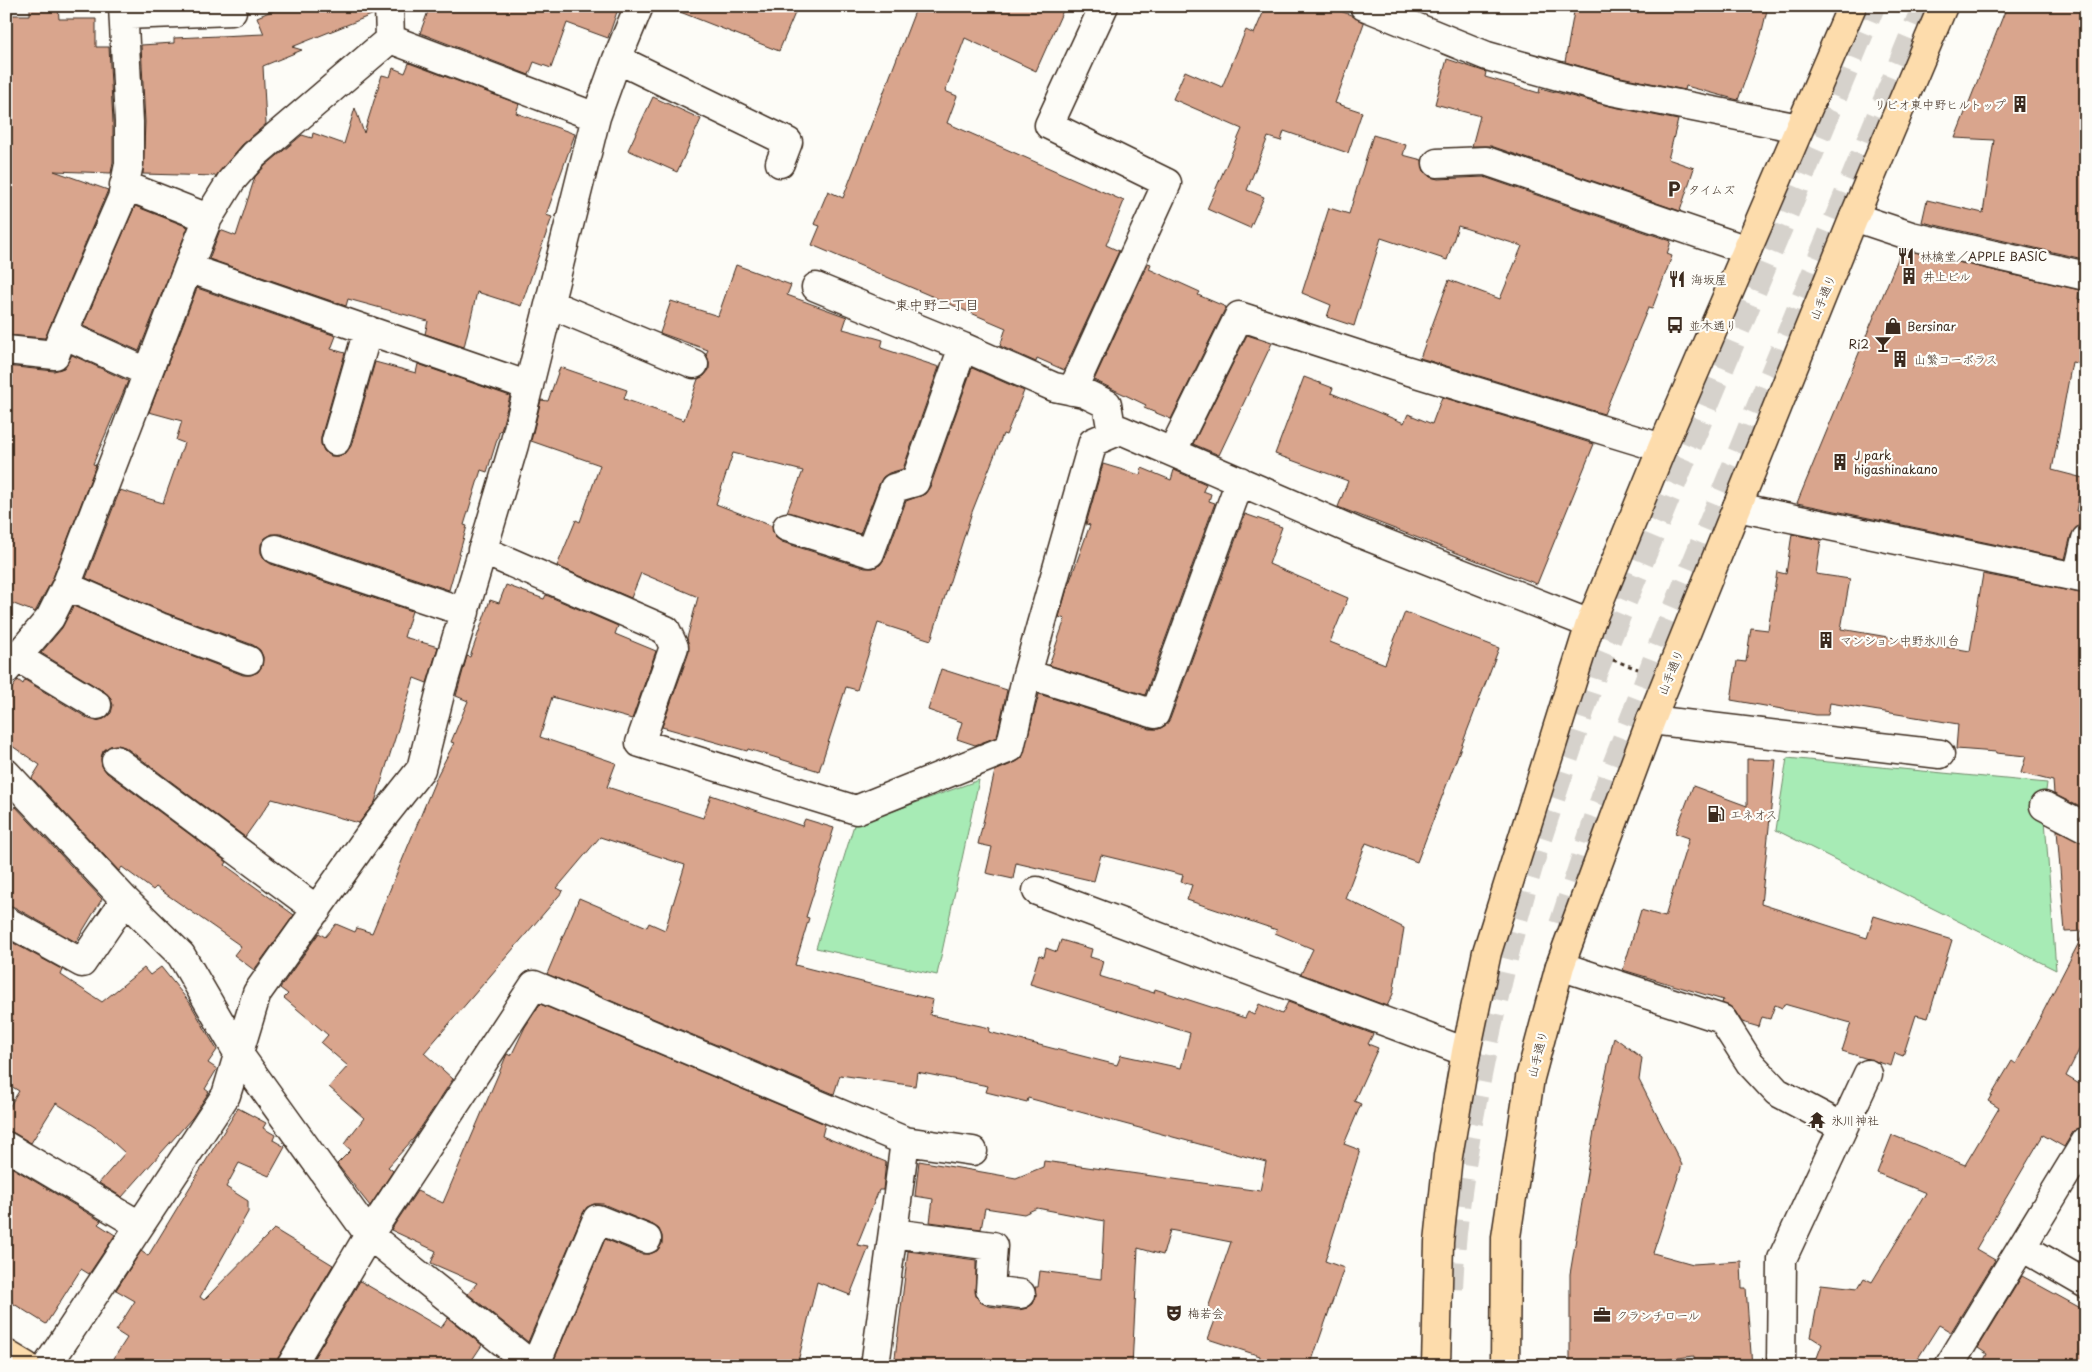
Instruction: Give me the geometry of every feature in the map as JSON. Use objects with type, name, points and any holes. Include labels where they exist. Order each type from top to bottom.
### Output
[{"type":"main road","points":[[1436,1366],[1439,1242],[1448,1156],[1466,1052],[1487,952],[1590,624],[1662,448],[1852,6]]},
{"type":"main road","name":"山手通り","points":[[1505,1366],[1506,1237],[1530,1078],[1560,966],[1651,720],[1854,217],[1943,6]]},
{"type":"main road","points":[[6,1354],[26,1366]]},
{"type":"street","points":[[389,6],[390,39]]},
{"type":"street","points":[[47,1366],[226,1095],[257,993],[376,827],[421,770],[441,690],[514,445],[596,117],[639,6]]},
{"type":"street","points":[[1072,391],[1167,183],[1049,125],[1104,6]]},
{"type":"street","points":[[1364,6],[1486,56],[1612,91],[1799,128]]},
{"type":"street","points":[[6,350],[55,356],[122,198],[129,164],[124,11],[232,11]]},
{"type":"street","points":[[390,39],[596,117]]},
{"type":"street","points":[[97,706],[12,664],[50,618],[66,586],[208,218],[231,180],[254,156],[390,39]]},
{"type":"street","points":[[617,60],[788,142],[780,162]]},
{"type":"street","points":[[1437,163],[1486,161],[1747,250]]},
{"type":"street","points":[[124,185],[208,218]]},
{"type":"street","points":[[1854,217],[1911,236],[2086,276]]},
{"type":"street","points":[[188,268],[529,386]]},
{"type":"street","points":[[816,287],[963,347],[1054,387],[1084,393],[1107,404],[1112,433]]},
{"type":"street","points":[[550,304],[694,364]]},
{"type":"street","points":[[1172,452],[1239,316],[1387,364],[1662,448]]},
{"type":"street","points":[[331,396],[359,327]]},
{"type":"street","points":[[336,441],[359,327]]},
{"type":"street","points":[[63,334],[147,372]]},
{"type":"street","points":[[787,527],[870,553],[894,488],[914,482],[963,347]]},
{"type":"street","points":[[482,550],[666,630],[674,647],[640,743],[856,810],[1010,748],[1027,674],[1093,442],[1121,430],[1359,533],[1590,624]]},
{"type":"street","points":[[1027,674],[1155,714],[1240,481]]},
{"type":"street","points":[[1737,507],[2081,578],[2086,539]]},
{"type":"street","points":[[276,549],[464,612]]},
{"type":"street","points":[[66,586],[160,627],[248,660]]},
{"type":"street","points":[[1651,720],[1940,754]]},
{"type":"street","points":[[116,760],[317,910]]},
{"type":"street","points":[[6,774],[125,900],[181,955],[238,1053],[369,1235],[534,1366],[597,1219],[647,1239]]},
{"type":"street","points":[[2044,806],[2086,828]]},
{"type":"street","points":[[1037,891],[1466,1052]]},
{"type":"street","points":[[6,921],[82,963],[125,900]]},
{"type":"street","points":[[1560,966],[1722,1019],[1750,1063],[1777,1092],[1843,1127]]},
{"type":"street","points":[[291,1366],[369,1235],[534,985],[906,1141],[973,1151]]},
{"type":"street","points":[[1781,1366],[1782,1259],[1868,1074]]},
{"type":"street","points":[[875,1366],[906,1141]]},
{"type":"street","points":[[1949,1366],[2086,1141]]},
{"type":"street","points":[[6,1146],[139,1225]]},
{"type":"street","points":[[893,1233],[993,1246],[990,1290],[1021,1294]]},
{"type":"street","points":[[2022,1247],[2086,1284]]},
{"type":"path","points":[[1582,650],[1668,679]]},
{"type":"green space","points":[[1787,758],[2047,783],[2044,806],[2056,970],[1776,830]]},
{"type":"green space","points":[[979,780],[937,975],[816,948],[854,825]]},
{"type":"building","points":[[30,6],[58,6],[59,19],[96,19],[96,47],[109,47],[113,122],[113,162],[111,173],[54,171],[108,190],[45,338],[6,335],[6,270],[8,270],[6,15],[30,15]]},
{"type":"building","points":[[284,6],[373,6],[374,14],[292,47],[302,50],[263,66],[266,124],[242,145],[216,176],[143,174],[145,122],[141,45],[174,43],[174,38],[264,34],[257,17]]},
{"type":"building","points":[[430,6],[619,6],[608,38],[567,23],[551,68],[534,62],[529,75],[420,33]]},
{"type":"building","points":[[670,6],[798,6],[779,51],[670,8]]},
{"type":"building","points":[[917,6],[1065,6],[1036,71],[965,38],[945,91],[957,96],[947,123],[1124,201],[1106,245],[1119,251],[1064,370],[1037,358],[1036,362],[1000,346],[1006,328],[812,245],[820,226],[814,224],[828,191],[843,198]]},
{"type":"building","points":[[1266,6],[1327,6],[1351,15],[1364,23],[1335,103],[1362,112],[1348,153],[1284,131],[1281,141],[1268,137],[1247,190],[1264,197],[1250,228],[1207,209],[1242,129],[1173,99],[1185,71],[1222,87],[1246,30],[1254,34]]},
{"type":"building","points":[[1575,6],[1768,6],[1761,35],[1738,100],[1686,86],[1685,90],[1616,76],[1565,62]]},
{"type":"building","points":[[2007,6],[2086,6],[2086,238],[2083,259],[1922,222],[1927,200],[1983,213],[1994,140],[1955,138]]},
{"type":"building","points":[[1447,59],[1486,72],[1485,77],[1539,93],[1540,88],[1609,106],[1678,120],[1668,159],[1694,168],[1680,211],[1491,146],[1472,146],[1480,116],[1435,104]]},
{"type":"building","points":[[409,63],[519,104],[516,113],[575,134],[546,215],[552,217],[521,306],[477,292],[464,347],[425,334],[428,321],[348,299],[346,306],[209,259],[220,230],[236,236],[255,177],[265,166],[302,135],[312,138],[313,133],[344,144],[355,108],[364,133],[382,75],[390,77],[393,68],[405,73]]},
{"type":"building","points":[[653,97],[701,119],[677,172],[628,150]]},
{"type":"building","points":[[1373,135],[1406,145],[1403,155],[1422,160],[1424,171],[1430,177],[1438,179],[1484,177],[1671,241],[1667,254],[1672,256],[1652,309],[1648,308],[1604,414],[1420,358],[1449,280],[1500,299],[1522,246],[1458,226],[1447,260],[1381,238],[1354,326],[1327,317],[1331,305],[1302,293],[1329,208],[1349,214]]},
{"type":"building","points":[[135,206],[188,227],[139,351],[83,326]]},
{"type":"building","points":[[1902,249],[2079,290],[2078,299],[2086,301],[2086,365],[2072,362],[2052,470],[2083,478],[2076,511],[2082,512],[2079,526],[2071,535],[2065,559],[1797,503]]},
{"type":"building","points":[[1148,263],[1151,264],[1149,269],[1200,292],[1198,295],[1226,307],[1171,419],[1144,408],[1146,405],[1094,380]]},
{"type":"building","points":[[736,265],[791,285],[787,295],[847,317],[843,329],[883,340],[881,348],[939,367],[903,469],[883,477],[860,534],[787,512],[803,471],[733,453],[716,504],[772,526],[775,537],[782,542],[865,568],[873,568],[880,565],[885,558],[906,501],[925,494],[930,487],[972,368],[1024,391],[1006,435],[1003,434],[972,512],[931,640],[878,623],[857,690],[846,687],[819,771],[748,749],[747,751],[662,727],[689,652],[687,638],[698,597],[641,573],[631,598],[557,566],[576,520],[580,522],[600,465],[531,441],[541,400],[548,401],[560,367],[627,390],[624,399],[684,420],[698,379],[709,370],[706,354],[708,350],[660,333],[671,301],[718,316]]},
{"type":"building","points":[[197,288],[336,336],[331,349],[345,353],[321,437],[324,451],[331,456],[340,456],[346,453],[351,446],[375,362],[416,373],[418,364],[510,396],[501,431],[487,472],[481,470],[464,525],[467,526],[449,590],[281,534],[272,534],[265,538],[261,544],[261,553],[265,560],[271,564],[412,611],[404,637],[438,647],[427,683],[414,678],[375,802],[359,823],[272,799],[245,837],[125,747],[118,745],[110,746],[103,751],[101,758],[102,766],[107,773],[227,862],[225,865],[294,915],[254,970],[234,955],[241,946],[156,887],[153,890],[122,867],[119,871],[32,778],[40,765],[6,742],[6,696],[18,680],[23,684],[25,680],[89,719],[96,721],[104,719],[111,713],[113,705],[110,697],[105,692],[41,653],[62,628],[73,606],[154,641],[243,675],[251,675],[258,672],[262,666],[263,657],[260,650],[253,645],[166,613],[86,578],[120,490],[163,503],[184,443],[176,440],[182,421],[149,412]]},
{"type":"building","points":[[1247,335],[1272,343],[1219,455],[1193,444]]},
{"type":"building","points":[[72,355],[128,381],[93,464],[96,465],[52,580],[35,612],[6,601],[6,366],[54,371],[64,368]]},
{"type":"building","points":[[1304,377],[1333,388],[1331,393],[1404,423],[1408,414],[1432,424],[1442,397],[1594,444],[1537,584],[1338,507],[1348,481],[1275,454]]},
{"type":"building","points":[[1103,464],[1140,475],[1142,468],[1171,480],[1174,470],[1206,484],[1203,491],[1211,494],[1209,501],[1215,503],[1145,695],[1049,665],[1065,619],[1059,617],[1090,525],[1086,524]]},
{"type":"building","points":[[1245,514],[1282,527],[1269,564],[1348,598],[1330,642],[1385,664],[1405,612],[1499,648],[1417,862],[1366,843],[1345,898],[1404,928],[1393,994],[1387,1006],[1301,974],[1313,949],[1275,933],[1277,930],[1187,900],[1192,885],[1181,882],[1183,875],[1101,855],[1094,881],[1016,863],[1013,879],[986,873],[992,847],[978,844],[995,771],[1022,758],[1039,694],[1150,729],[1159,729],[1166,725],[1170,719]]},
{"type":"building","points":[[1792,534],[1821,540],[1816,574],[1850,579],[1841,629],[1970,651],[1983,574],[2086,594],[2086,810],[2054,794],[2053,781],[2021,773],[2026,756],[1956,749],[1958,724],[1830,703],[1828,715],[1816,715],[1731,700],[1737,661],[1746,662],[1751,628],[1768,630],[1777,572],[1786,574]]},
{"type":"building","points":[[506,585],[544,599],[546,595],[618,626],[615,634],[656,651],[632,719],[552,697],[540,737],[616,763],[607,787],[703,818],[711,795],[802,826],[805,819],[834,828],[806,917],[809,918],[795,965],[933,1000],[930,1015],[990,1028],[989,1032],[1117,1065],[1121,1055],[1181,1068],[1190,1033],[1030,984],[1039,955],[1044,957],[1046,948],[1057,952],[1061,940],[1092,949],[1090,957],[1103,961],[1099,976],[1154,993],[1155,989],[1245,1018],[1248,1012],[1254,1015],[1259,1004],[1282,1014],[1288,1002],[1373,1034],[1368,1044],[1378,1048],[1354,1101],[1361,1104],[1344,1144],[1360,1150],[1325,1261],[1344,1268],[1310,1366],[1259,1366],[1260,1356],[1208,1339],[1217,1315],[1207,1311],[1231,1242],[1170,1230],[1163,1255],[1138,1248],[1132,1366],[894,1366],[908,1251],[976,1260],[976,1296],[980,1302],[988,1306],[1019,1310],[1033,1304],[1036,1296],[1035,1287],[1038,1287],[1040,1271],[1101,1279],[1104,1221],[1037,1208],[1024,1214],[985,1208],[981,1229],[930,1222],[933,1199],[915,1196],[919,1161],[1016,1178],[1043,1167],[1044,1161],[1260,1191],[1266,1162],[1028,1098],[1027,1102],[986,1092],[988,1086],[917,1072],[915,1086],[840,1075],[834,1094],[547,974],[579,898],[647,927],[649,923],[665,930],[685,865],[600,837],[557,888],[563,891],[424,1053],[453,1079],[414,1138],[388,1167],[393,1171],[370,1206],[337,1164],[351,1150],[344,1144],[364,1118],[329,1087],[348,1066],[321,1043],[328,1035],[284,998],[288,994],[280,988],[319,933],[325,937],[336,924],[355,932],[357,928],[372,933],[438,774],[454,743],[451,742],[468,701],[456,696],[467,656],[470,657],[490,600],[499,603]]},
{"type":"building","points":[[941,669],[1007,690],[997,737],[975,745],[957,739],[962,722],[928,710]]},
{"type":"building","points":[[1747,759],[1776,760],[1761,904],[1867,938],[1874,916],[1952,940],[1928,1018],[1916,1015],[1903,1056],[1895,1053],[1891,1066],[1842,1051],[1851,1023],[1784,1004],[1782,1008],[1775,1005],[1770,1019],[1762,1017],[1759,1027],[1742,1022],[1735,1011],[1722,1003],[1723,1000],[1623,970],[1641,910],[1665,917],[1689,838],[1675,833],[1693,786],[1747,806]]},
{"type":"building","points":[[15,806],[102,899],[76,942],[14,907],[6,905],[6,821]]},
{"type":"building","points":[[2057,830],[2086,843],[2086,1036],[2066,1076],[2086,1088],[2086,1125],[2073,1132],[2064,1147],[2043,1135],[1976,1249],[1995,1260],[1951,1332],[1939,1325],[1913,1366],[1814,1366],[1822,1344],[1811,1337],[1821,1284],[1858,1288],[1864,1278],[1872,1282],[1926,1193],[1877,1173],[1892,1135],[1965,1165],[1999,1108],[1988,1101],[2012,1061],[2016,1064],[2085,931],[2065,932]]},
{"type":"building","points":[[6,939],[63,970],[61,975],[102,1002],[144,968],[150,975],[161,967],[190,1003],[217,1050],[208,1063],[217,1069],[205,1089],[209,1092],[192,1118],[122,1197],[99,1183],[125,1153],[101,1131],[56,1103],[31,1143],[6,1130],[6,1112],[19,1091],[6,1083]]},
{"type":"building","points":[[540,1004],[825,1124],[822,1136],[886,1162],[883,1190],[879,1190],[857,1245],[869,1247],[850,1295],[817,1282],[797,1366],[552,1365],[605,1239],[641,1254],[657,1251],[662,1244],[662,1236],[659,1229],[603,1204],[594,1204],[587,1207],[583,1213],[528,1342],[468,1294],[477,1283],[431,1263],[436,1251],[391,1230],[417,1191],[443,1203],[507,1054],[511,1056],[525,1027]]},
{"type":"building","points":[[1614,1037],[1642,1058],[1639,1080],[1682,1165],[1653,1253],[1693,1264],[1741,1261],[1742,1288],[1746,1288],[1752,1366],[1717,1366],[1717,1360],[1694,1361],[1694,1356],[1614,1366],[1570,1366],[1570,1274],[1596,1119]]},
{"type":"building","points":[[238,1108],[266,1123],[263,1128],[275,1135],[273,1140],[285,1147],[269,1176],[239,1163],[226,1187],[248,1201],[248,1212],[200,1297],[204,1300],[274,1229],[333,1265],[275,1366],[109,1366],[127,1338],[116,1331],[135,1301],[116,1290],[141,1251],[148,1256]]},
{"type":"building","points":[[6,1164],[101,1221],[98,1224],[115,1235],[89,1274],[81,1269],[46,1324],[6,1299]]},
{"type":"building","points":[[2022,1276],[2086,1311],[2086,1366],[1981,1366],[1987,1354],[1978,1348]]},
{"type":"building","points":[[360,1281],[441,1328],[448,1318],[482,1345],[468,1366],[309,1366]]},
{"type":"tunnel","points":[[1449,1289],[1459,1188],[1481,1061],[1512,929],[1545,816],[1593,673],[1871,6]]},
{"type":"tunnel","points":[[1563,925],[1612,776],[1665,638],[1926,6]]},
{"type":"place","name":"リビオ東中野ヒルトップ","points":[[2020,104]]},
{"type":"place","name":"タイムズ","points":[[1674,189]]},
{"type":"place","name":"林檎堂／APPLE BASIC","points":[[1906,256]]},
{"type":"place","name":"井上ビル","points":[[1909,276]]},
{"type":"place","name":"海坂屋","points":[[1677,279]]},
{"type":"place","name":"並木通り","points":[[1675,325]]},
{"type":"place","name":"Bersinar","points":[[1893,326]]},
{"type":"place","name":"Ri2","points":[[1883,344]]},
{"type":"place","name":"山繁コーポラス","points":[[1900,359]]},
{"type":"place","name":"J park higashinakano","points":[[1840,462]]},
{"type":"place","name":"マンション中野氷川台","points":[[1826,640]]},
{"type":"place","name":"エネオス","points":[[1716,814]]},
{"type":"place","name":"氷川神社","points":[[1817,1120]]},
{"type":"place","name":"梅若会","points":[[1174,1313]]},
{"type":"place","name":"クランチロール","points":[[1602,1315]]},
{"type":"district","name":"東中野二丁目","points":[[937,304]]}]
